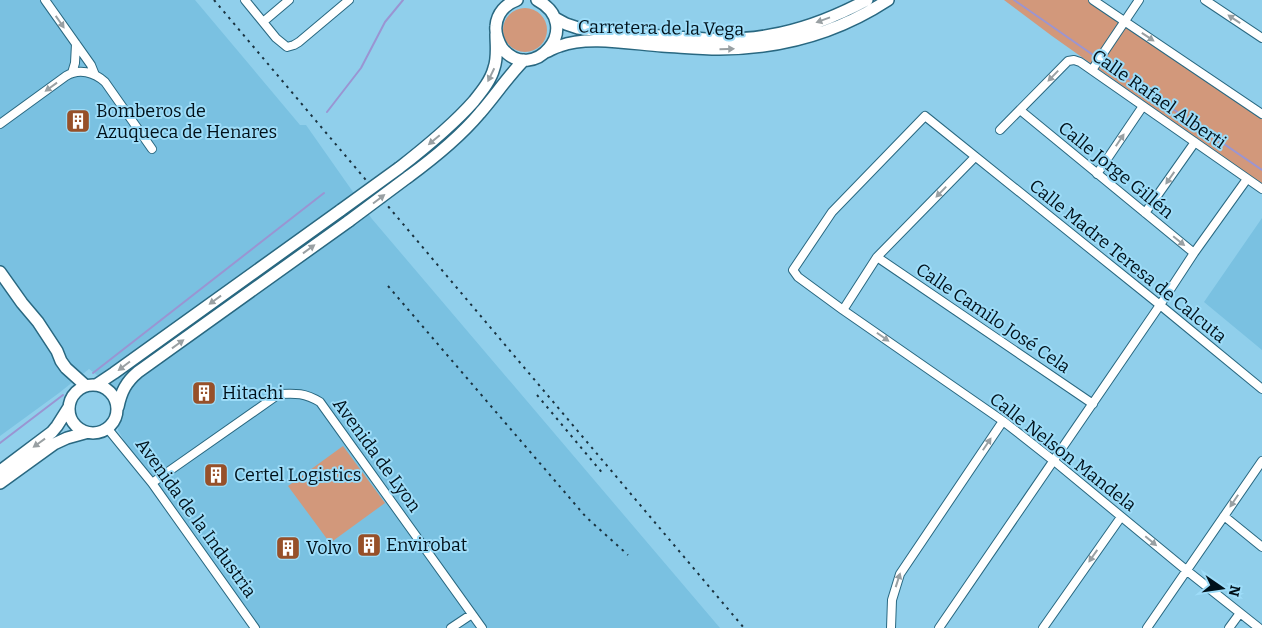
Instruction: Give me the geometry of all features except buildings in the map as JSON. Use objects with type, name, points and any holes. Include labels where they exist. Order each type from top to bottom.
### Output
[{"type":"main road","points":[[0,472],[52,432],[69,407],[73,395],[80,388],[114,374],[399,168],[446,130],[466,110],[492,75],[497,57],[496,24],[504,8],[517,0]]},
{"type":"main road","points":[[537,0],[546,3],[555,18],[557,27],[556,36],[546,52]]},
{"type":"main road","name":"Carretera de la Vega","points":[[555,18],[578,28],[697,39],[733,39],[772,35],[823,21],[867,0]]},
{"type":"main road","name":"Carretera de la Vega","points":[[524,60],[536,58],[559,46],[584,42],[716,49],[772,46],[800,40],[834,29],[888,0]]},
{"type":"main road","points":[[0,483],[54,444],[85,433],[97,434],[108,429],[114,423],[124,387],[138,372],[349,221],[436,156],[462,133],[524,60],[506,52],[499,44],[496,34]]},
{"type":"main road","points":[[0,272],[38,322],[61,360],[73,395]]},
{"type":"main road","points":[[22,303],[31,326],[49,351],[91,385],[104,387],[110,392],[118,406]]},
{"type":"main road","points":[[69,407],[69,413],[74,425],[85,433]]},
{"type":"street","points":[[45,0],[91,65],[95,74]]},
{"type":"street","points":[[245,0],[276,38],[287,47],[299,42],[349,0]]},
{"type":"street","points":[[263,22],[289,0]]},
{"type":"street","points":[[1093,0],[1262,114]]},
{"type":"street","points":[[1092,70],[1139,0]]},
{"type":"street","points":[[1205,0],[1262,38]]},
{"type":"street","points":[[0,124],[72,72],[75,63],[76,44]]},
{"type":"street","name":"Calle Rafael Alberti","points":[[1000,130],[1068,62],[1074,60],[1092,70],[1262,189]]},
{"type":"street","points":[[72,72],[95,74],[105,82],[152,149]]},
{"type":"street","points":[[1097,174],[1143,106]]},
{"type":"street","name":"Calle Jorge Gillén","points":[[1020,110],[1194,253]]},
{"type":"street","name":"Calle Madre Teresa de Calcuta","points":[[843,310],[798,277],[792,270],[832,212],[925,116],[1262,389]]},
{"type":"street","points":[[1145,213],[1195,142]]},
{"type":"street","points":[[843,310],[877,258],[975,157]]},
{"type":"street","points":[[939,628],[1194,253],[1247,179]]},
{"type":"street","name":"Calle Camilo José Cela","points":[[877,258],[1093,404]]},
{"type":"street","name":"Calle Nelson Mandela","points":[[843,310],[1002,421],[1054,461],[1258,628]]},
{"type":"street","name":"Avenida de Lyon","points":[[152,483],[279,394],[295,393],[310,396],[320,402],[482,628]]},
{"type":"street","points":[[891,628],[892,600],[900,574],[1002,421]]},
{"type":"street","name":"Avenida de la Industria","points":[[108,429],[152,483],[255,628]]},
{"type":"street","points":[[1147,628],[1262,461]]},
{"type":"street","points":[[1224,516],[1262,547]]},
{"type":"street","points":[[1043,628],[1121,517]]},
{"type":"street","points":[[1229,628],[1240,613]]},
{"type":"street","points":[[451,628],[472,614]]},
{"type":"shaded area","points":[[0,0],[195,0],[300,125],[306,125],[372,219],[720,628],[259,628],[130,451],[118,430],[121,393],[89,369],[0,436]]},
{"type":"shaded area","points":[[1004,0],[1090,0],[1262,116],[1262,185],[1052,36]]},
{"type":"shaded area","points":[[529,8],[541,14],[546,21],[546,39],[541,46],[534,51],[521,52],[513,49],[506,42],[503,26],[506,18],[513,11]]},
{"type":"shaded area","points":[[1262,218],[1262,350],[1204,302]]},
{"type":"shaded area","points":[[343,446],[385,503],[330,543],[288,486]]},
{"type":"waterway","points":[[327,112],[361,68],[385,22],[403,0]]},
{"type":"waterway","points":[[1014,0],[1096,57]]},
{"type":"waterway","points":[[1104,62],[1262,170]]},
{"type":"waterway","points":[[93,373],[324,193]]},
{"type":"waterway","points":[[0,443],[63,395]]},
{"type":"railway","points":[[214,0],[744,628]]},
{"type":"railway","points":[[388,286],[586,517],[628,555]]},
{"type":"railway","points":[[537,395],[604,475]]},
{"type":"place","name":"Bomberos de Azuqueca de Henares","points":[[78,121]]},
{"type":"place","name":"Hitachi","points":[[204,393]]},
{"type":"place","name":"Certel Logistics","points":[[216,475]]},
{"type":"place","name":"Envirobat","points":[[369,545]]},
{"type":"place","name":"Volvo","points":[[288,548]]}]
